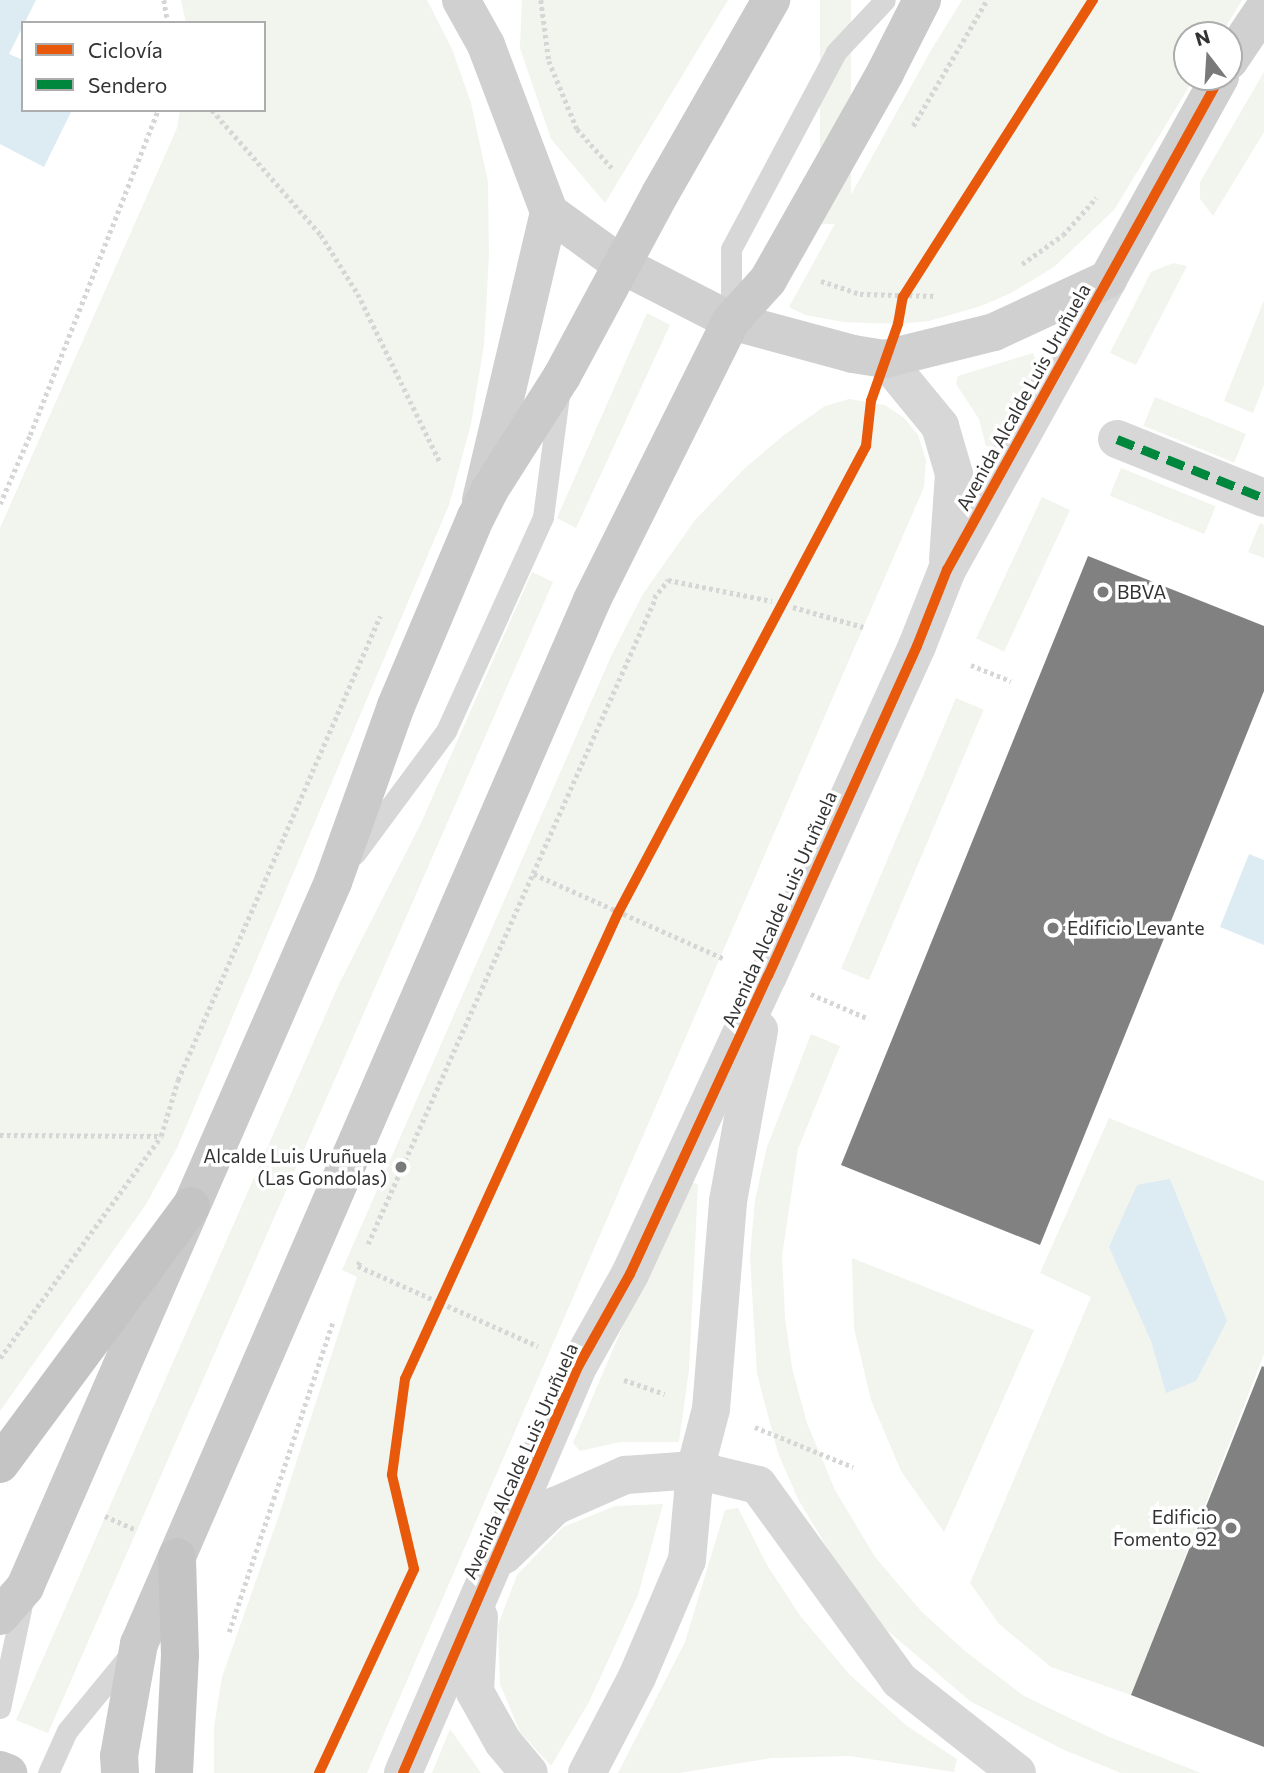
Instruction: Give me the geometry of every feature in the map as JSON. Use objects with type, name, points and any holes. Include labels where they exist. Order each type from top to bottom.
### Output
[{"type":"highway","points":[[0,1464],[191,1206]]},
{"type":"highway","points":[[174,1773],[180,1655],[177,1557]]},
{"type":"main road","points":[[0,1616],[25,1587],[333,882],[396,706],[476,517],[489,491],[562,376],[771,0]]},
{"type":"main road","points":[[120,1773],[119,1756],[139,1644],[592,600],[731,321],[768,280],[885,73],[922,0]]},
{"type":"main road","points":[[0,1770],[8,1773]]},
{"type":"street","points":[[461,0],[486,45],[549,212],[476,517]]},
{"type":"street","points":[[486,45],[494,0]]},
{"type":"street","points":[[1243,40],[1264,9]]},
{"type":"street","name":"Avenida Alcalde Luis Uruñuela","points":[[403,1773],[579,1364],[630,1274],[917,646],[947,570],[1212,91]]},
{"type":"street","name":"Avenida Alcalde Luis Uruñuela","points":[[549,212],[622,265],[731,321],[853,354],[885,359],[994,332],[1108,279]]},
{"type":"street","name":"Avenida Alcalde Luis Uruñuela","points":[[885,359],[940,426],[954,474],[947,570]]},
{"type":"street","points":[[1117,439],[1264,498]]},
{"type":"street","name":"Avenida Alcalde Luis Uruñuela","points":[[587,1773],[637,1677],[687,1560],[695,1471],[711,1409],[728,1201],[768,976]]},
{"type":"street","points":[[529,1773],[503,1742],[475,1692],[486,1580],[555,1506],[625,1475],[695,1471],[758,1485],[899,1681],[1017,1773]]},
{"type":"lane","points":[[731,321],[731,249],[836,51],[885,0]]},
{"type":"lane","points":[[333,882],[446,731],[543,517],[562,376]]},
{"type":"lane","points":[[0,1708],[25,1587]]},
{"type":"lane","points":[[48,1773],[67,1731],[139,1644]]},
{"type":"path","points":[[164,0],[168,21]]},
{"type":"path","points":[[541,0],[549,61],[577,129],[612,168]]},
{"type":"path","points":[[0,504],[158,112]]},
{"type":"path","points":[[214,112],[321,235],[358,294],[442,466]]},
{"type":"path","points":[[1018,267],[1063,235],[1103,191]]},
{"type":"path","points":[[821,281],[860,294],[903,297],[948,295]]},
{"type":"path","points":[[885,359],[903,297],[910,286]]},
{"type":"path","points":[[353,1272],[534,874],[655,599],[668,580],[772,601]]},
{"type":"path","points":[[775,616],[788,592]]},
{"type":"path","points":[[643,594],[655,599]]},
{"type":"path","points":[[793,607],[863,627]]},
{"type":"path","points":[[0,1358],[161,1136],[178,1080],[382,611]]},
{"type":"path","points":[[971,665],[1011,681]]},
{"type":"path","points":[[534,874],[618,913],[870,1019]]},
{"type":"path","points":[[612,926],[624,901]]},
{"type":"path","points":[[0,1135],[161,1136]]},
{"type":"path","points":[[358,1266],[579,1364],[711,1409],[853,1467]]},
{"type":"path","points":[[434,1316],[446,1290]]},
{"type":"path","points":[[227,1637],[335,1318]]},
{"type":"path","points":[[106,1517],[137,1530]]},
{"type":"shaded area","points":[[0,0],[36,0],[26,21],[21,21],[21,30],[9,54],[21,59],[21,112],[71,112],[44,167],[0,144]]},
{"type":"shaded area","points":[[181,0],[427,0],[452,49],[471,103],[488,182],[489,255],[484,345],[471,424],[449,505],[177,1148],[145,1206],[0,1411],[0,528],[177,128],[180,112],[266,112],[266,21],[186,21]]},
{"type":"shaded area","points":[[522,0],[728,0],[605,203],[551,139],[520,48]]},
{"type":"shaded area","points":[[820,0],[851,0],[851,224],[820,224]]},
{"type":"shaded area","points":[[962,0],[1242,0],[1229,21],[1173,21],[1173,91],[1186,91],[1114,210],[1054,267],[1011,293],[981,306],[929,321],[898,324],[844,322],[805,315],[789,307],[930,52]]},
{"type":"shaded area","points":[[1264,72],[1264,132],[1213,216],[1200,199],[1200,182]]},
{"type":"shaded area","points":[[1173,263],[1187,266],[1136,365],[1110,353],[1151,272]]},
{"type":"shaded area","points":[[1264,300],[1264,385],[1253,413],[1224,401]]},
{"type":"shaded area","points":[[647,313],[670,325],[576,528],[557,518]]},
{"type":"shaded area","points":[[1033,353],[1037,363],[996,447],[986,446],[979,419],[956,384],[958,376]]},
{"type":"shaded area","points":[[1155,397],[1246,434],[1234,462],[1143,426]]},
{"type":"shaded area","points":[[849,399],[885,405],[904,418],[918,435],[926,460],[924,487],[367,1773],[214,1773],[214,1727],[222,1677],[277,1521],[357,1277],[342,1270],[613,652],[643,594],[695,520],[745,468],[784,435],[825,406]]},
{"type":"shaded area","points":[[1121,468],[1216,506],[1204,534],[1110,496]]},
{"type":"shaded area","points":[[1042,497],[1070,510],[1004,651],[976,638]]},
{"type":"shaded area","points":[[1260,523],[1264,525],[1264,558],[1248,552]]},
{"type":"shaded area","points":[[532,572],[553,582],[48,1733],[16,1720],[339,984],[421,823]]},
{"type":"shaded area","points":[[956,698],[984,710],[869,980],[841,969]]},
{"type":"shaded area","points":[[1249,854],[1264,860],[1264,945],[1220,927]]},
{"type":"shaded area","points":[[811,1034],[840,1046],[798,1149],[782,1256],[785,1317],[792,1368],[807,1423],[835,1490],[875,1557],[922,1612],[965,1651],[1024,1696],[1107,1736],[1201,1773],[1121,1773],[1062,1749],[970,1701],[888,1631],[851,1587],[798,1499],[778,1453],[757,1374],[750,1257],[755,1200],[767,1147]]},
{"type":"shaded area","points":[[1109,1118],[1264,1181],[1264,1354],[1131,1695],[1051,1667],[999,1624],[970,1583],[1091,1297],[1040,1273]]},
{"type":"shaded area","points":[[1170,1179],[1227,1321],[1196,1381],[1166,1393],[1151,1341],[1109,1247],[1137,1185]]},
{"type":"shaded area","points":[[685,1181],[698,1184],[689,1370],[679,1442],[620,1442],[580,1451],[573,1443]]},
{"type":"shaded area","points":[[852,1258],[1034,1330],[944,1532],[901,1471],[871,1400],[854,1328]]},
{"type":"shaded area","points":[[663,1504],[638,1595],[589,1702],[551,1766],[520,1732],[500,1684],[498,1625],[517,1575],[563,1527],[615,1506]]},
{"type":"shaded area","points":[[738,1508],[767,1565],[801,1617],[850,1675],[907,1726],[957,1759],[954,1772],[850,1756],[772,1758],[679,1773],[618,1773],[685,1642],[725,1510]]},
{"type":"shaded area","points":[[450,1729],[481,1773],[432,1773]]},
{"type":"building","name":"Edificio Levante","points":[[1088,556],[1264,626],[1264,691],[1040,1245],[841,1165]]},
{"type":"building","name":"Edificio Fomento 92","points":[[1262,1366],[1264,1367],[1264,1747],[1131,1695]]},
{"type":"marked path","points":[[1117,439],[1264,498]]},
{"type":"cycle path","points":[[319,1773],[414,1569],[392,1475],[405,1379],[618,913],[866,446],[871,401],[898,324],[903,297],[1093,0]]},
{"type":"cycle path","points":[[403,1773],[579,1365],[630,1274],[768,976],[917,646],[947,570],[1212,91]]},
{"type":"place","name":"BBVA","points":[[1103,592]]},
{"type":"place","name":"Edificio Levante","points":[[1053,928]]},
{"type":"place","name":"Alcalde Luis Uruñuela (Las Gondolas)","points":[[401,1167]]},
{"type":"place","name":"Edificio Fomento 92","points":[[1231,1528]]}]
